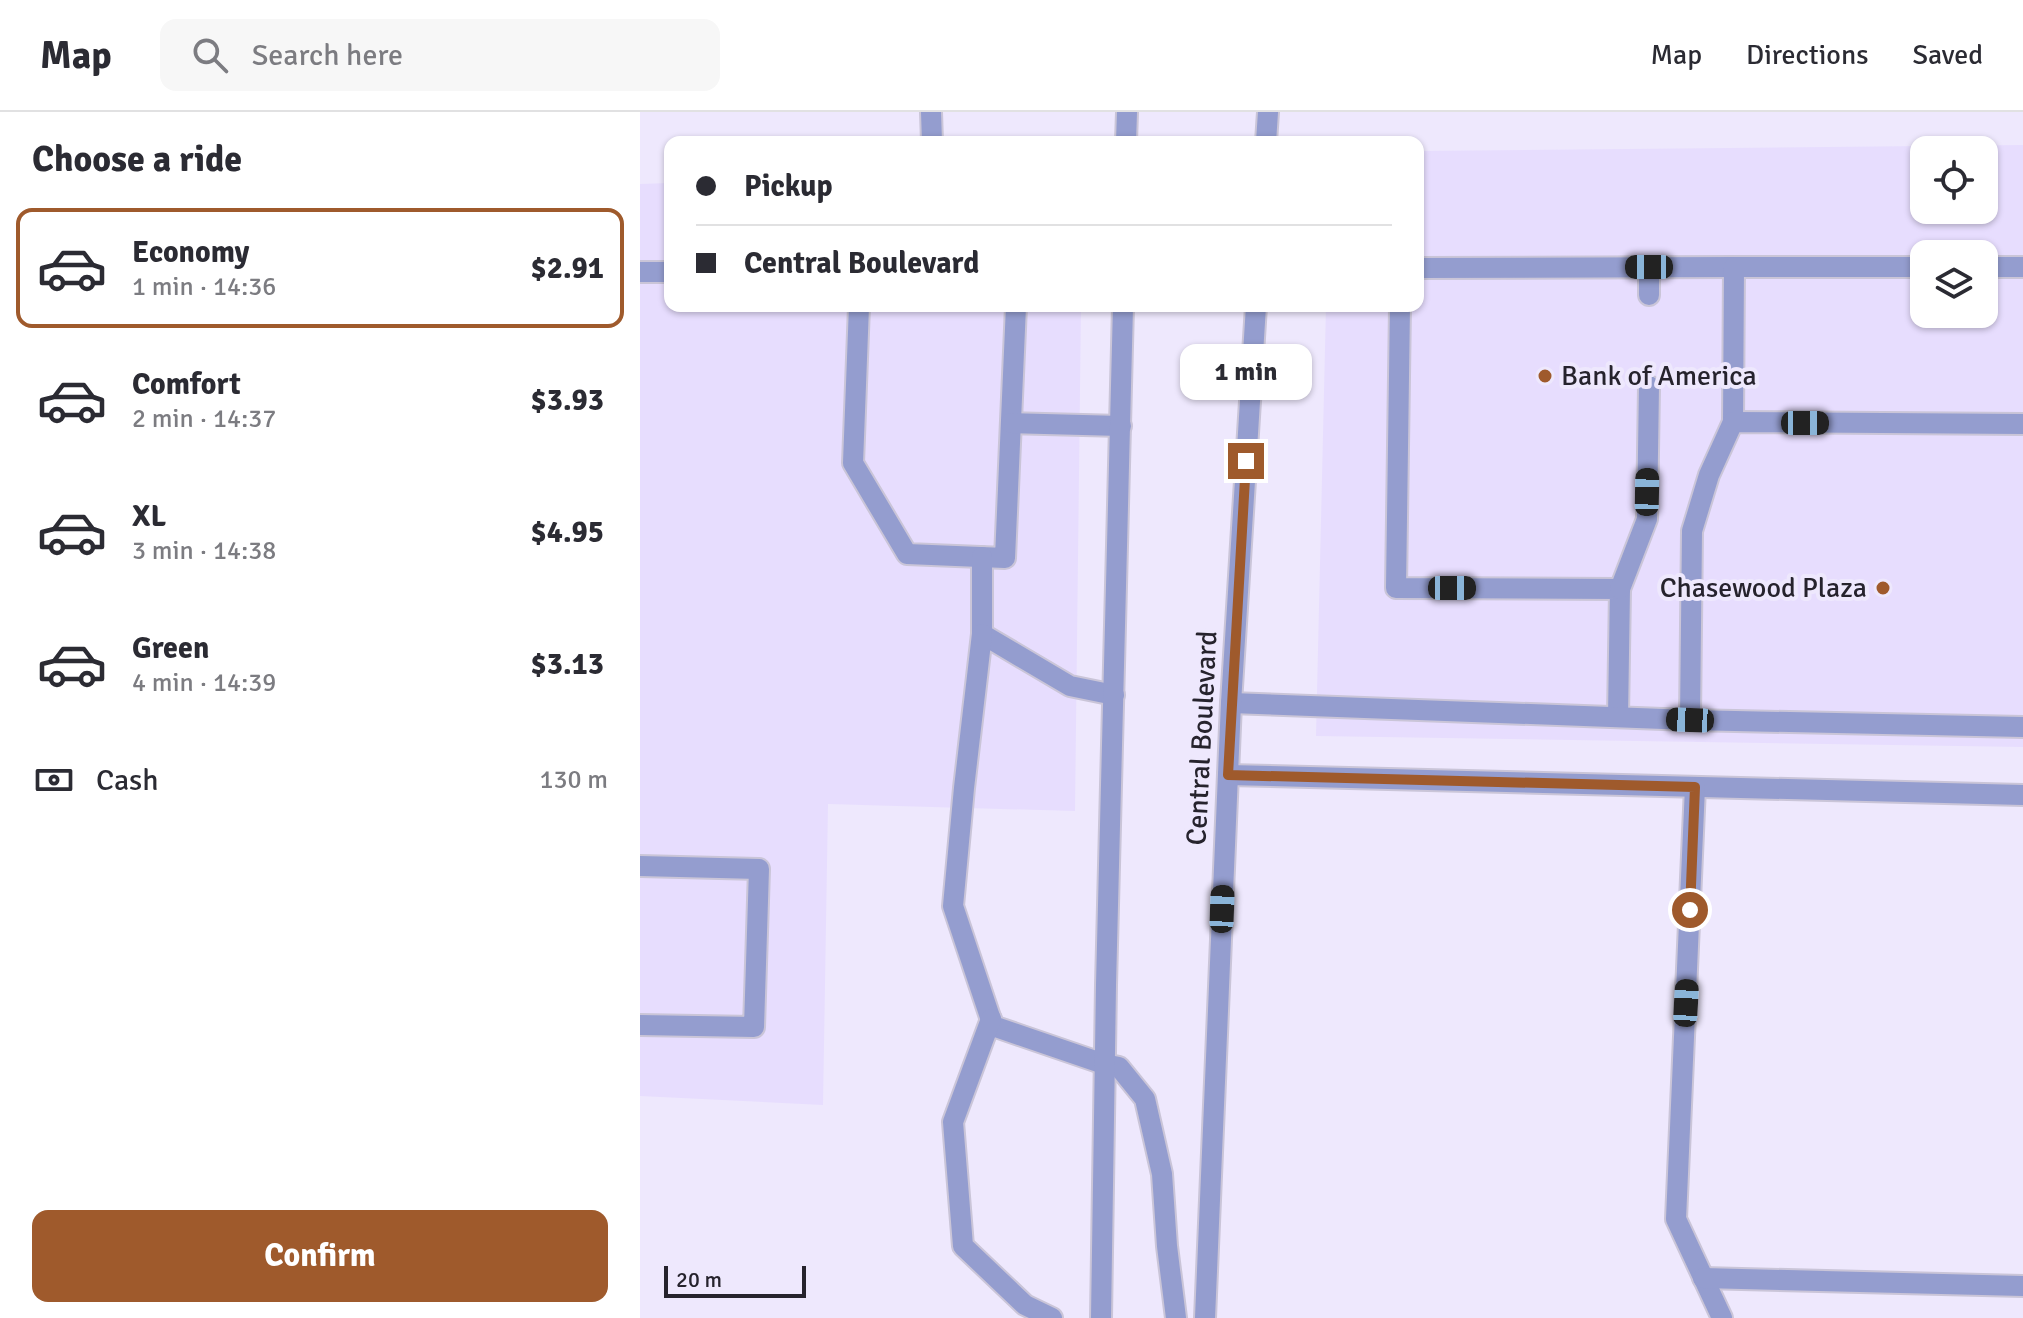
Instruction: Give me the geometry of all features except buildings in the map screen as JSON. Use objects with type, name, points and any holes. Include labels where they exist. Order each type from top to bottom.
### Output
[{"type":"street","points":[[931,112],[932,136]]},
{"type":"street","points":[[1126,136],[1127,112]]},
{"type":"street","points":[[1266,136],[1268,112]]},
{"type":"street","points":[[1649,267],[1649,295]]},
{"type":"street","points":[[1690,720],[1692,531],[1709,475],[1733,422],[1734,267]]},
{"type":"street","points":[[1424,268],[1910,267]]},
{"type":"street","points":[[1998,267],[2023,267]]},
{"type":"street","points":[[640,272],[664,272]]},
{"type":"street","points":[[859,312],[853,463],[907,554],[1005,558],[1016,312]]},
{"type":"street","points":[[1101,1318],[1104,1064],[1123,312]]},
{"type":"street","name":"Central Boulevard","points":[[1205,1318],[1231,703],[1256,312]]},
{"type":"street","points":[[1400,312],[1396,588],[1620,589]]},
{"type":"street","points":[[1618,717],[1620,589],[1647,519],[1649,386]]},
{"type":"street","points":[[1733,422],[2023,424]]},
{"type":"street","points":[[1011,423],[1121,426]]},
{"type":"street","points":[[982,557],[982,634],[953,906],[993,1026],[1119,1067],[1145,1099],[1162,1174],[1176,1318]]},
{"type":"street","points":[[982,634],[1070,686],[1114,695]]},
{"type":"street","points":[[1231,703],[1690,720],[2023,727]]},
{"type":"street","points":[[1228,775],[2023,795]]},
{"type":"street","points":[[1695,787],[1676,1219],[1722,1318]]},
{"type":"street","points":[[640,866],[759,869],[754,1027],[640,1025]]},
{"type":"street","points":[[991,1019],[953,1122],[963,1246],[1025,1305],[1052,1318]]},
{"type":"street","points":[[1703,1278],[2023,1286]]},
{"type":"shaded area","points":[[1998,145],[2023,145],[2023,747],[1316,736],[1326,312],[1424,312],[1424,151],[1910,146],[1910,224],[1998,224]]},
{"type":"shaded area","points":[[664,183],[664,312],[1081,312],[1075,811],[828,804],[823,1105],[640,1096],[640,184]]},
{"type":"place","name":"Bank of America","points":[[1545,376]]},
{"type":"place","name":"Chasewood Plaza","points":[[1883,588]]},
{"type":"route","points":[[1246,461],[1228,775],[1695,787],[1690,910]]}]
